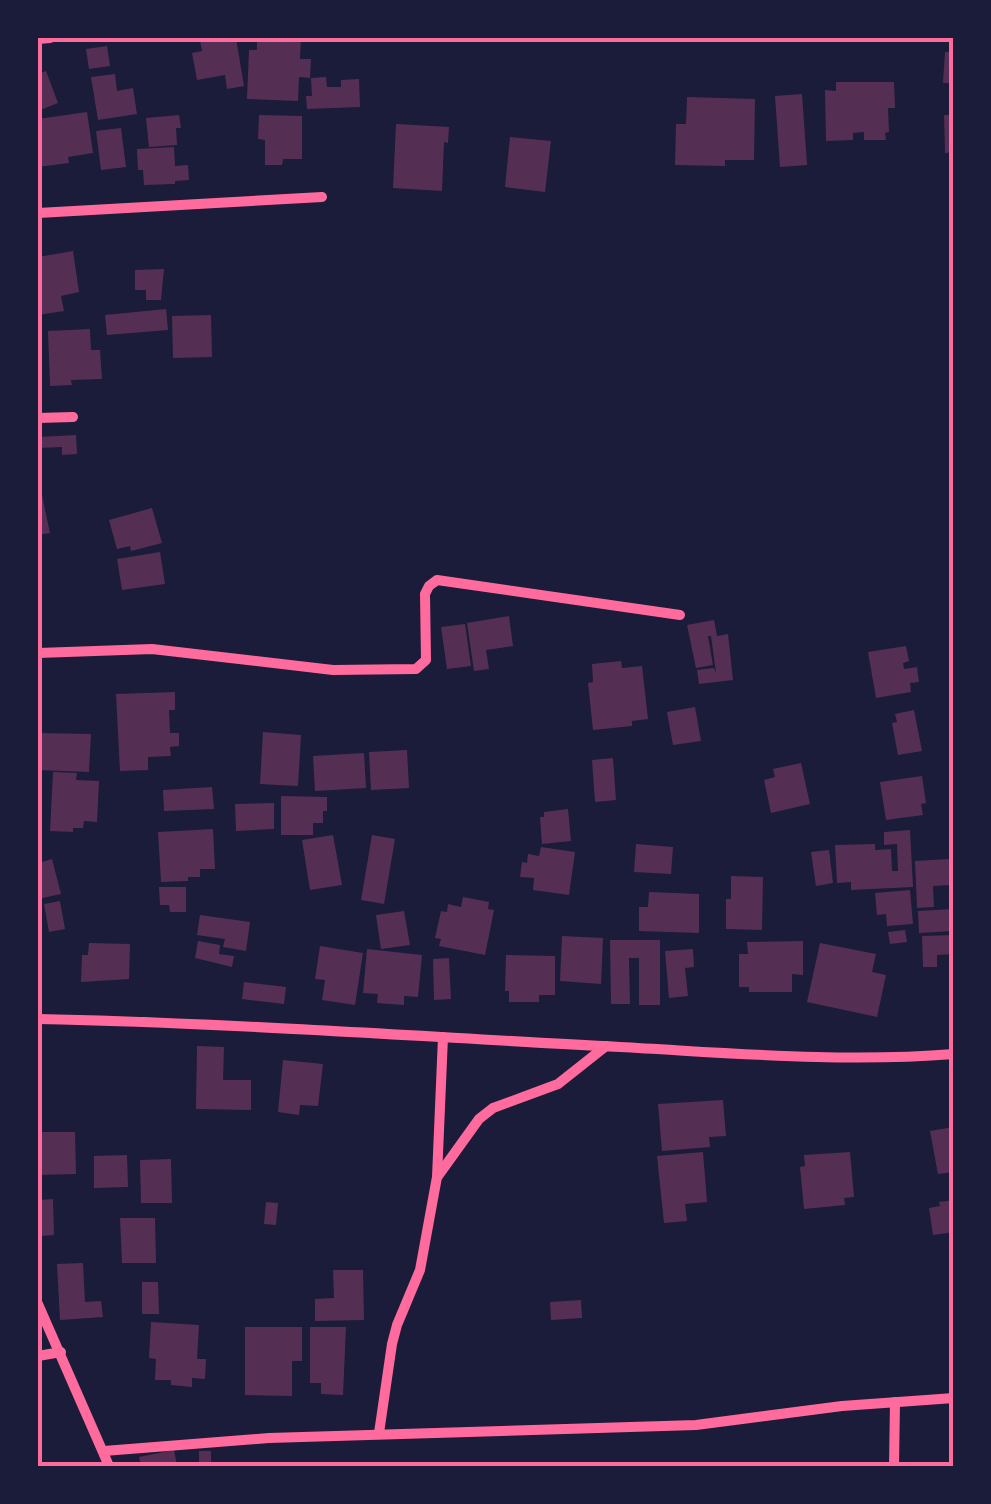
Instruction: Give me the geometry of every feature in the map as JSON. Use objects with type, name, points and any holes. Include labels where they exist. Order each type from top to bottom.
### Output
[{"type":"street","points":[[38,39],[50,38]]},
{"type":"street","points":[[38,212],[322,198]]},
{"type":"street","points":[[38,418],[73,418]]},
{"type":"street","points":[[38,653],[152,650],[333,670],[416,669],[426,660],[425,594],[437,580],[680,615]]},
{"type":"street","points":[[38,1019],[442,1037],[745,1056],[900,1058],[954,1054]]},
{"type":"street","points":[[379,1434],[392,1344],[420,1270],[438,1177],[442,1037]]},
{"type":"street","points":[[438,1177],[479,1119],[493,1108],[558,1084],[606,1046]]},
{"type":"street","points":[[38,1304],[110,1466]]},
{"type":"street","points":[[38,1356],[61,1352]]},
{"type":"street","points":[[104,1451],[181,1442],[696,1425],[954,1398]]},
{"type":"street","points":[[894,1466],[896,1402]]},
{"type":"building","points":[[236,38],[244,86],[227,89],[225,75],[197,80],[192,53],[202,51],[200,40]]},
{"type":"building","points":[[276,38],[301,38],[300,59],[311,59],[310,78],[299,77],[298,101],[247,99],[249,50],[257,50],[257,41],[276,42]]},
{"type":"building","points":[[107,46],[110,66],[89,69],[86,49]]},
{"type":"building","points":[[945,52],[954,52],[954,83],[943,83]]},
{"type":"building","points":[[46,71],[58,103],[38,111],[38,74]]},
{"type":"building","points":[[115,74],[117,91],[133,88],[137,114],[98,120],[91,77]]},
{"type":"building","points":[[326,77],[327,87],[341,87],[341,80],[359,79],[360,107],[307,109],[306,96],[312,96],[311,78]]},
{"type":"building","points":[[836,82],[894,82],[895,108],[888,108],[886,140],[864,140],[864,132],[853,133],[853,140],[826,141],[825,90],[836,91]]},
{"type":"building","points":[[802,94],[807,165],[780,167],[775,96]]},
{"type":"building","points":[[687,97],[755,99],[754,160],[725,160],[725,166],[675,165],[676,124],[686,124]]},
{"type":"building","points":[[87,112],[93,153],[68,157],[69,163],[38,167],[38,119]]},
{"type":"building","points":[[179,115],[177,145],[149,147],[146,118]]},
{"type":"building","points":[[259,115],[302,116],[302,159],[283,159],[282,165],[265,165],[265,140],[258,139]]},
{"type":"building","points":[[944,115],[954,115],[954,152],[945,153]]},
{"type":"building","points":[[396,124],[449,127],[448,143],[444,142],[442,191],[393,188]]},
{"type":"building","points":[[121,128],[126,167],[101,170],[96,131]]},
{"type":"building","points":[[510,137],[551,141],[545,192],[505,187]]},
{"type":"building","points":[[174,147],[175,166],[188,165],[189,180],[144,185],[143,170],[138,170],[137,149]]},
{"type":"building","points":[[73,251],[79,292],[61,296],[64,311],[38,315],[38,257]]},
{"type":"building","points":[[164,269],[161,300],[146,300],[146,290],[135,290],[135,270]]},
{"type":"building","points":[[166,309],[168,330],[107,335],[105,315]]},
{"type":"building","points":[[211,315],[212,357],[173,358],[172,316]]},
{"type":"building","points":[[90,329],[91,350],[100,350],[102,379],[71,380],[72,385],[50,386],[48,331]]},
{"type":"building","points":[[76,435],[77,454],[62,455],[62,447],[38,448],[38,437]]},
{"type":"building","points":[[38,476],[50,533],[38,535]]},
{"type":"building","points":[[152,508],[162,543],[131,551],[130,546],[117,549],[109,520]]},
{"type":"building","points":[[160,552],[165,584],[122,590],[117,559]]},
{"type":"building","points":[[509,616],[513,646],[486,650],[489,669],[474,671],[467,623]]},
{"type":"building","points":[[714,620],[717,636],[728,634],[733,680],[699,684],[697,670],[714,668],[716,673],[711,636],[713,665],[696,668],[687,625]]},
{"type":"building","points":[[465,624],[471,666],[447,669],[441,627]]},
{"type":"building","points":[[906,646],[909,661],[903,663],[904,669],[917,667],[919,682],[910,683],[911,692],[876,698],[868,652]]},
{"type":"building","points":[[621,661],[622,668],[642,666],[648,719],[632,721],[632,726],[593,730],[588,683],[593,682],[592,664]]},
{"type":"building","points":[[175,692],[175,710],[169,710],[170,733],[179,733],[179,746],[170,747],[171,756],[148,757],[148,770],[120,771],[116,694]]},
{"type":"building","points":[[695,707],[701,741],[673,745],[667,712]]},
{"type":"building","points":[[914,710],[922,751],[898,755],[892,723],[897,722],[895,714]]},
{"type":"building","points":[[263,732],[301,735],[298,786],[260,784]]},
{"type":"building","points":[[38,733],[91,734],[89,772],[38,770]]},
{"type":"building","points":[[407,750],[409,788],[371,790],[369,752]]},
{"type":"building","points":[[364,753],[366,788],[315,791],[313,756]]},
{"type":"building","points":[[613,758],[616,800],[595,802],[592,760]]},
{"type":"building","points":[[801,763],[810,804],[771,813],[764,780],[775,777],[773,769]]},
{"type":"building","points":[[53,772],[77,773],[76,780],[99,781],[97,822],[84,821],[83,828],[73,828],[73,832],[50,831]]},
{"type":"building","points":[[922,776],[926,803],[921,804],[923,815],[886,820],[880,782]]},
{"type":"building","points":[[212,787],[214,809],[164,811],[163,790]]},
{"type":"building","points":[[281,796],[327,797],[323,823],[313,823],[313,835],[281,835]]},
{"type":"building","points":[[274,803],[274,829],[236,831],[235,804]]},
{"type":"building","points":[[568,809],[571,841],[542,844],[540,817],[544,817],[544,812]]},
{"type":"building","points":[[213,829],[215,869],[200,869],[200,877],[188,877],[188,881],[161,882],[158,832]]},
{"type":"building","points":[[910,830],[913,887],[851,890],[851,882],[837,883],[835,845],[875,844],[875,850],[891,849],[892,871],[898,871],[897,844],[884,845],[884,832]]},
{"type":"building","points":[[333,835],[342,885],[310,890],[302,840]]},
{"type":"building","points":[[372,835],[395,839],[384,904],[361,900]]},
{"type":"building","points":[[636,844],[673,847],[671,874],[634,872]]},
{"type":"building","points":[[541,847],[575,852],[569,895],[533,890],[534,878],[520,877],[522,862],[527,863],[528,854],[539,856]]},
{"type":"building","points":[[829,850],[833,883],[816,886],[811,852]]},
{"type":"building","points":[[52,859],[61,894],[38,899],[38,863]]},
{"type":"building","points":[[950,859],[951,885],[933,886],[934,907],[917,908],[915,861]]},
{"type":"building","points":[[731,876],[763,877],[762,930],[726,929]]},
{"type":"building","points":[[159,887],[186,887],[186,912],[170,912],[169,905],[160,905]]},
{"type":"building","points":[[910,890],[913,924],[887,926],[886,914],[877,915],[875,893]]},
{"type":"building","points":[[649,892],[699,894],[699,933],[639,931],[639,907],[648,907]]},
{"type":"building","points":[[463,897],[489,902],[488,909],[494,910],[485,955],[439,946],[441,939],[435,938],[441,911],[447,912],[448,904],[461,907]]},
{"type":"building","points":[[60,901],[65,929],[49,932],[44,904]]},
{"type":"building","points":[[954,909],[954,931],[919,933],[918,911]]},
{"type":"building","points":[[404,911],[410,945],[381,949],[376,915]]},
{"type":"building","points":[[200,915],[250,922],[246,951],[223,947],[225,939],[197,935]]},
{"type":"building","points":[[905,930],[907,942],[890,944],[888,932]]},
{"type":"building","points":[[954,935],[954,954],[937,955],[937,967],[923,967],[922,936]]},
{"type":"building","points":[[562,936],[603,938],[601,984],[560,981]]},
{"type":"building","points":[[610,940],[660,940],[660,1005],[639,1005],[639,958],[629,958],[630,1004],[611,1004]]},
{"type":"building","points":[[198,941],[220,945],[219,954],[234,956],[232,967],[195,958]]},
{"type":"building","points":[[803,941],[803,975],[792,974],[792,992],[749,992],[749,987],[739,987],[739,954],[748,954],[747,942]]},
{"type":"building","points":[[89,943],[130,944],[129,979],[81,982],[82,955],[88,955]]},
{"type":"building","points":[[820,943],[876,954],[872,972],[886,975],[877,1017],[807,1002]]},
{"type":"building","points":[[320,946],[363,953],[355,1005],[322,1000],[325,980],[315,979]]},
{"type":"building","points":[[367,949],[422,955],[418,997],[404,996],[404,1005],[377,1003],[378,994],[363,993]]},
{"type":"building","points":[[693,949],[694,967],[685,968],[688,996],[669,998],[665,951]]},
{"type":"building","points":[[506,955],[555,956],[555,995],[539,995],[539,1002],[509,1002],[509,991],[505,991]]},
{"type":"building","points":[[449,958],[451,999],[434,1000],[433,959]]},
{"type":"building","points":[[244,982],[286,987],[284,1004],[242,999]]},
{"type":"building","points":[[197,1046],[224,1047],[223,1080],[251,1080],[251,1110],[196,1109]]},
{"type":"building","points":[[283,1060],[323,1064],[318,1106],[300,1105],[299,1115],[278,1112]]},
{"type":"building","points":[[723,1100],[726,1136],[709,1137],[710,1147],[662,1151],[658,1104]]},
{"type":"building","points":[[954,1127],[954,1172],[938,1174],[930,1131]]},
{"type":"building","points":[[38,1132],[75,1132],[76,1174],[38,1175]]},
{"type":"building","points":[[703,1152],[707,1202],[685,1204],[687,1221],[664,1223],[657,1156]]},
{"type":"building","points":[[850,1152],[854,1197],[844,1198],[845,1205],[804,1209],[800,1167],[805,1166],[804,1155]]},
{"type":"building","points":[[127,1155],[128,1187],[94,1188],[94,1156]]},
{"type":"building","points":[[171,1159],[172,1203],[141,1203],[140,1160]]},
{"type":"building","points":[[53,1199],[54,1235],[38,1236],[38,1200]]},
{"type":"building","points":[[954,1200],[954,1232],[933,1235],[929,1208]]},
{"type":"building","points":[[266,1202],[278,1203],[276,1225],[264,1224]]},
{"type":"building","points":[[120,1218],[155,1218],[156,1263],[122,1263]]},
{"type":"building","points":[[83,1263],[85,1302],[101,1301],[103,1317],[60,1320],[57,1264]]},
{"type":"building","points":[[333,1270],[363,1270],[364,1320],[315,1321],[315,1299],[334,1298]]},
{"type":"building","points":[[142,1282],[158,1282],[159,1314],[142,1314]]},
{"type":"building","points":[[581,1300],[582,1318],[551,1320],[550,1302]]},
{"type":"building","points":[[151,1322],[199,1325],[197,1359],[206,1359],[205,1379],[192,1378],[192,1387],[155,1380],[156,1359],[149,1358]]},
{"type":"building","points":[[245,1327],[302,1327],[302,1361],[292,1361],[292,1396],[245,1395]]},
{"type":"building","points":[[310,1327],[346,1327],[343,1395],[321,1394],[321,1383],[310,1383]]},
{"type":"building","points":[[174,1450],[177,1466],[141,1466],[139,1457]]},
{"type":"building","points":[[199,1451],[211,1451],[211,1466],[199,1466]]}]
